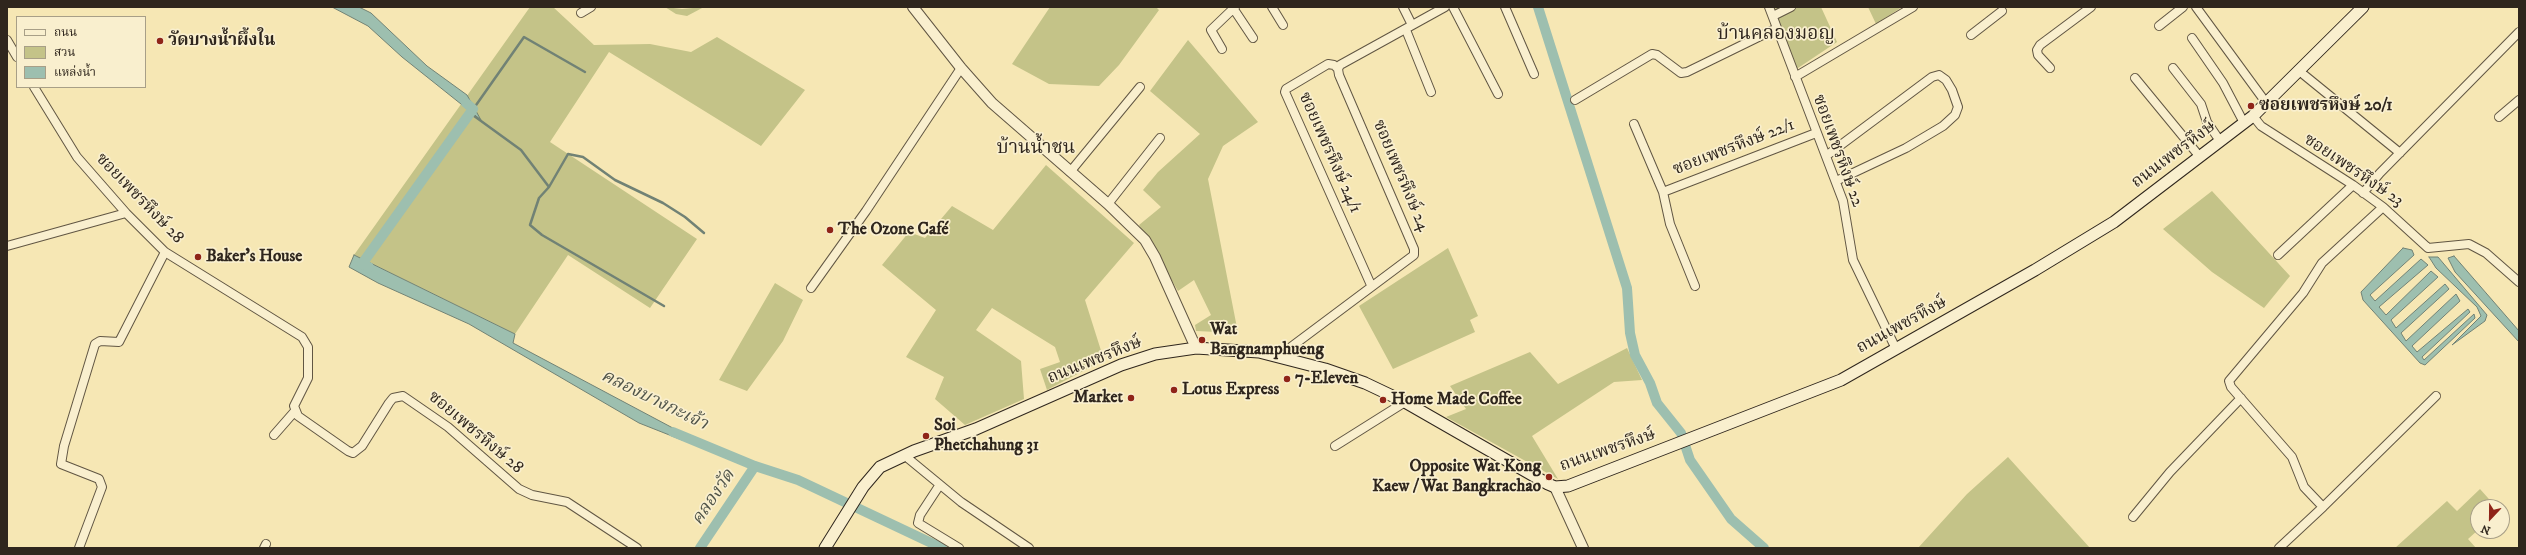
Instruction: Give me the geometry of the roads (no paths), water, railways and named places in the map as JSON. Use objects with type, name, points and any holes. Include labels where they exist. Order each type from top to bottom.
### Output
[{"type":"main road","name":"ถนนเพชรหึงษ์","points":[[824,548],[863,487],[880,467],[904,455],[976,429],[1121,365],[1155,354],[1196,348],[1239,349],[1279,356],[1325,368],[1365,383],[1404,402],[1556,486],[1568,486],[1593,478],[1841,380],[2035,270],[2096,233],[2253,116],[2267,104],[2298,70],[2363,7]]},
{"type":"street","points":[[581,12],[591,7]]},
{"type":"street","points":[[913,7],[961,68],[992,103],[1108,204],[1145,240],[1155,257],[1196,348]]},
{"type":"street","points":[[1272,7],[1283,25]]},
{"type":"street","points":[[1403,7],[1431,92]]},
{"type":"street","points":[[1338,69],[1340,65],[1445,7]]},
{"type":"street","points":[[1453,7],[1498,94]]},
{"type":"street","points":[[1506,7],[1534,74]]},
{"type":"street","name":"ซอยเพชรหึงษ์ 22","points":[[1769,7],[1794,78],[1843,201],[1853,260],[1896,349]]},
{"type":"street","points":[[1773,16],[1791,7]]},
{"type":"street","points":[[1794,78],[1913,7]]},
{"type":"street","points":[[2050,68],[2038,55],[2037,50],[2040,45],[2091,7]]},
{"type":"street","points":[[2159,26],[2183,7]]},
{"type":"street","points":[[2196,7],[2267,104]]},
{"type":"street","points":[[1222,49],[1211,30],[1234,8],[1253,38]]},
{"type":"street","points":[[1971,35],[2003,8]]},
{"type":"street","points":[[1575,100],[1652,54],[1657,55],[1681,73],[1687,72],[1777,28]]},
{"type":"street","points":[[2363,193],[2400,153],[2519,32]]},
{"type":"street","points":[[2192,38],[2223,83],[2244,123]]},
{"type":"street","points":[[7,40],[16,55]]},
{"type":"street","name":"ซอยเพชรหึงษ์ 24/1","points":[[1338,69],[1334,65],[1328,64],[1286,89],[1285,92],[1371,285]]},
{"type":"street","points":[[811,288],[836,249],[866,211],[961,68]]},
{"type":"street","points":[[2173,68],[2201,104],[2207,122],[2220,142]]},
{"type":"street","name":"ซอยเพชรหึงษ์ 24","points":[[1279,356],[1314,328],[1347,306],[1371,285],[1414,256],[1414,248],[1339,75],[1338,69]]},
{"type":"street","points":[[2298,70],[2400,153]]},
{"type":"street","points":[[1826,156],[1932,77],[1939,75],[1946,80],[1952,90],[1958,107],[1955,115],[1943,126],[1906,148],[1836,181]]},
{"type":"street","points":[[2135,78],[2200,156]]},
{"type":"street","points":[[1070,172],[1140,87]]},
{"type":"street","name":"ซอยเพชรหึงษ์ 28","points":[[35,88],[77,157],[126,213],[165,252],[302,338],[308,347],[308,378],[296,400],[294,410],[330,439],[353,453],[362,446],[389,403],[394,398],[403,396],[448,427],[519,489],[532,495],[567,502],[637,548]]},
{"type":"street","points":[[2499,117],[2519,100]]},
{"type":"street","name":"ซอยเพชรหึงษ์ 23","points":[[2253,116],[2261,126],[2353,185],[2383,207],[2428,248],[2469,244],[2486,252],[2519,282]]},
{"type":"street","name":"ซอยเพชรหึงษ์ 22/1","points":[[1634,124],[1663,192],[1670,224],[1695,286]]},
{"type":"street","name":"ซอยเพชรหึงษ์ 22/1","points":[[1663,192],[1816,133]]},
{"type":"street","points":[[1108,204],[1160,138]]},
{"type":"street","points":[[2278,255],[2353,185]]},
{"type":"street","points":[[2323,508],[2304,486],[2292,457],[2231,387],[2230,381],[2232,376],[2303,293],[2322,264],[2383,207]]},
{"type":"street","points":[[7,246],[126,213]]},
{"type":"street","points":[[79,548],[102,486],[99,479],[62,464],[64,446],[95,344],[100,341],[119,342],[165,252]]},
{"type":"street","points":[[2279,548],[2323,508],[2436,396]]},
{"type":"street","points":[[2133,516],[2170,472],[2241,398]]},
{"type":"street","points":[[1335,446],[1404,402]]},
{"type":"street","points":[[274,435],[294,410]]},
{"type":"street","points":[[904,455],[939,486],[1029,548]]},
{"type":"street","points":[[939,486],[920,515],[918,523],[959,548]]},
{"type":"street","points":[[1556,486],[1583,548]]},
{"type":"water","points":[[332,7],[359,7],[371,13],[427,66],[467,95],[481,120],[402,57],[368,26]]},
{"type":"water","points":[[2403,248],[2412,250],[2414,255],[2370,295],[2375,301],[2421,259],[2428,265],[2379,307],[2386,315],[2431,271],[2438,277],[2391,320],[2396,328],[2445,284],[2449,289],[2401,333],[2406,341],[2456,294],[2460,301],[2412,346],[2417,352],[2468,309],[2470,312],[2422,357],[2424,360],[2474,314],[2475,318],[2425,365],[2420,363],[2363,300],[2361,292]]},
{"type":"water","points":[[354,255],[515,334],[513,343],[686,435],[682,440],[639,423],[469,324],[378,283],[349,267]]},
{"type":"water","points":[[2454,256],[2519,331],[2519,342],[2455,272],[2448,258]]},
{"type":"water","points":[[2429,257],[2438,257],[2487,315],[2485,321],[2452,345],[2481,316],[2477,307],[2436,268]]},
{"type":"waterway","points":[[1538,7],[1627,288],[1630,333],[1635,355],[1650,383],[1657,403],[1681,433],[1690,460],[1731,519],[1764,548]]},
{"type":"waterway","points":[[474,108],[524,37],[585,72]]},
{"type":"waterway","points":[[369,267],[362,264],[473,109],[466,103]]},
{"type":"waterway","points":[[470,113],[521,150],[549,187],[539,198],[530,225],[542,235],[664,306]]},
{"type":"waterway","points":[[549,187],[568,154],[583,157],[615,180],[663,203],[685,217],[704,233]]},
{"type":"waterway","name":"คลองบางกะเจ้า","points":[[673,432],[755,466],[798,480],[942,548]]},
{"type":"waterway","name":"คลองวัด","points":[[700,548],[755,466]]},
{"type":"place","name":"วัดบางน้ำผึ้งใน","points":[[160,41]]},
{"type":"place","name":"ซอยเพชรหึงษ์ 20/1","points":[[2251,106]]},
{"type":"place","name":"The Ozone Café","points":[[830,230]]},
{"type":"place","name":"Baker's House","points":[[198,257]]},
{"type":"place","name":"Wat Bangnamphueng","points":[[1202,340]]},
{"type":"place","name":"7-Eleven","points":[[1287,379]]},
{"type":"place","name":"Lotus Express","points":[[1174,390]]},
{"type":"place","name":"Market","points":[[1131,398]]},
{"type":"place","name":"Home Made Coffee","points":[[1383,400]]},
{"type":"place","name":"Soi Phetchahung 31","points":[[926,436]]},
{"type":"place","name":"Opposite Wat Kong Kaew / Wat Bangkrachao","points":[[1549,477]]},
{"type":"district","name":"บ้านคลองมอญ","points":[[1776,35]]},
{"type":"district","name":"บ้านน้ำชน","points":[[1036,149]]}]
